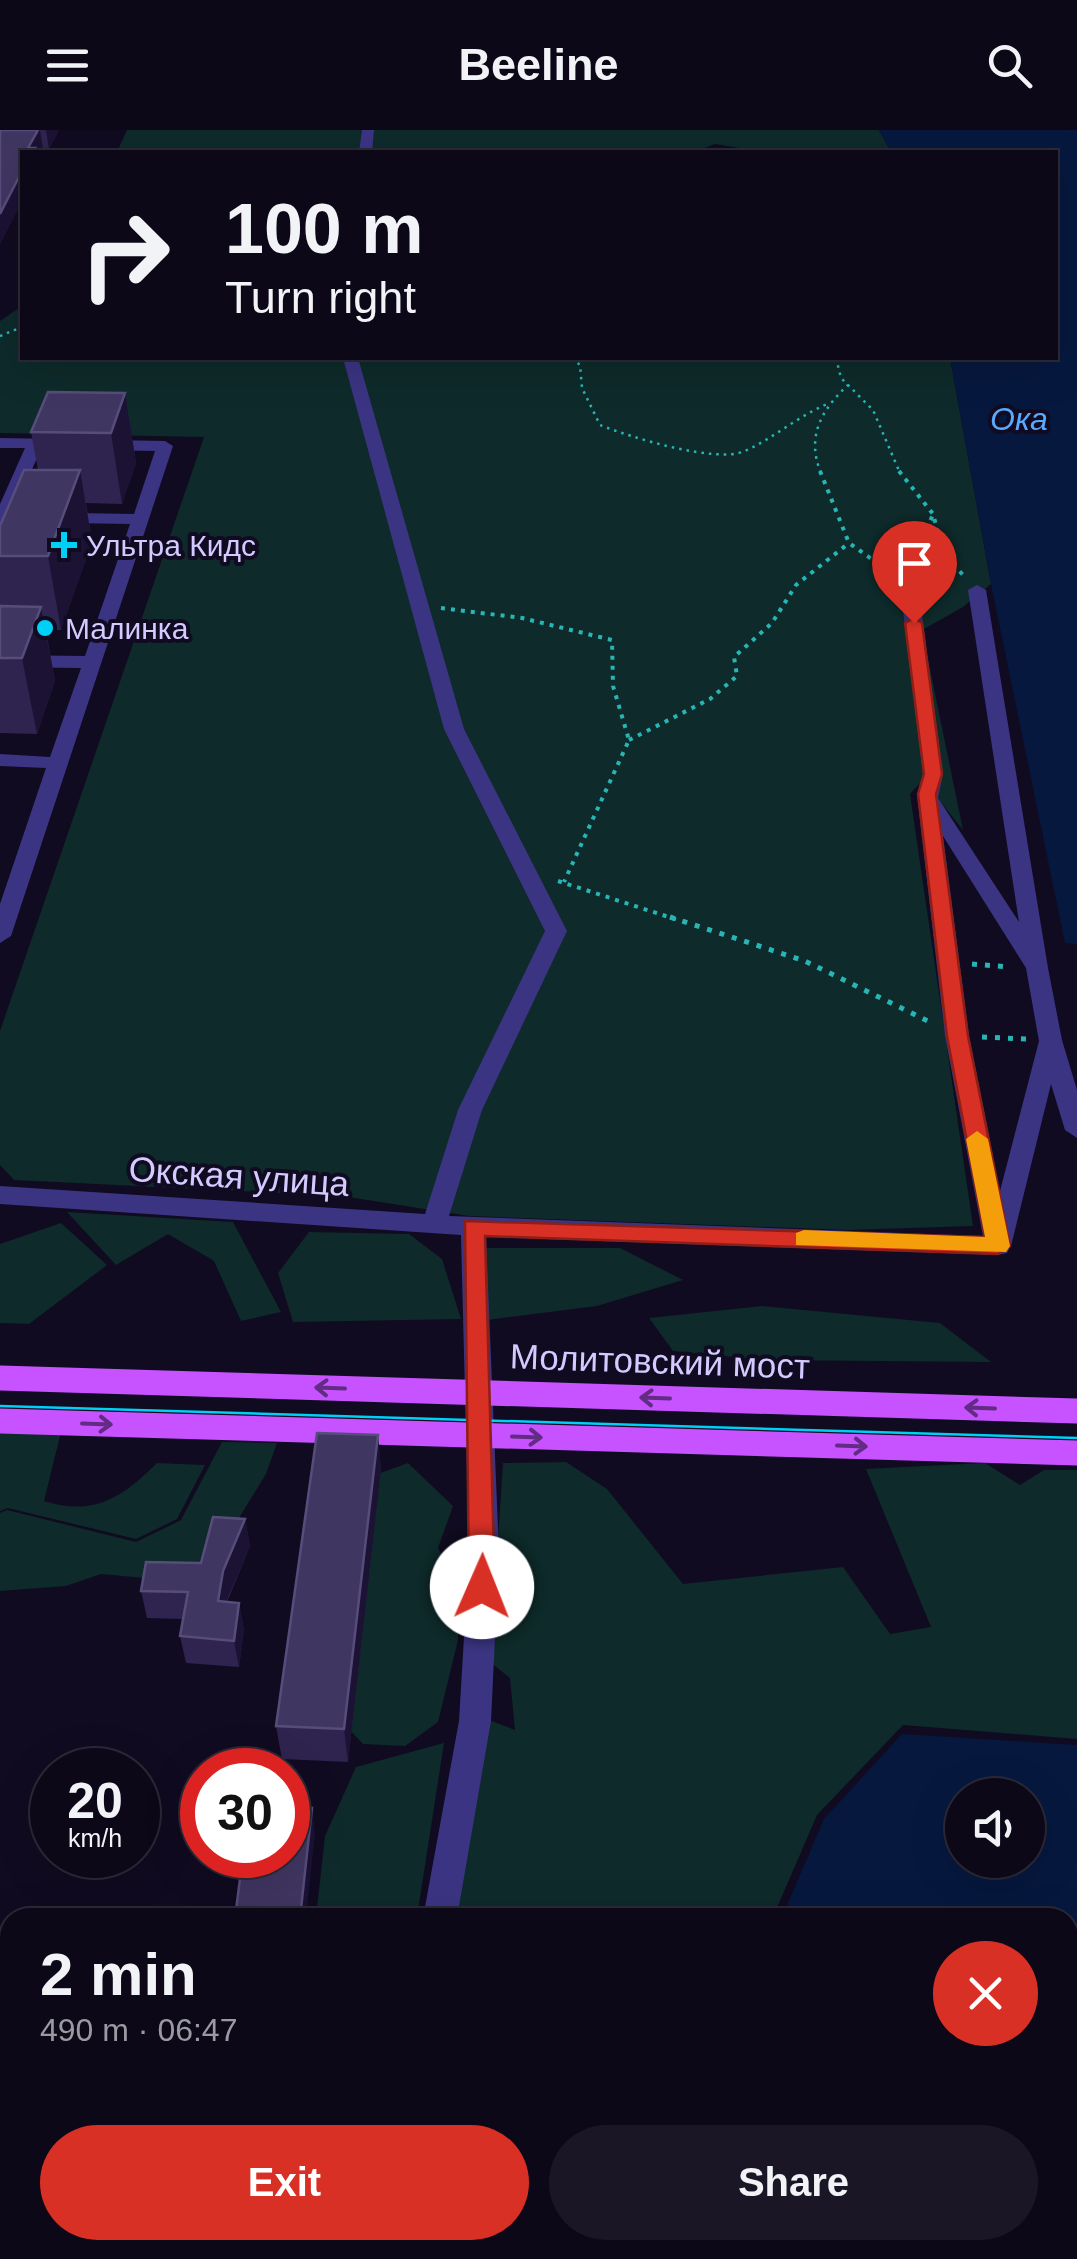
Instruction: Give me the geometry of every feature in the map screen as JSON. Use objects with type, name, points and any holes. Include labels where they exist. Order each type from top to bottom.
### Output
[{"type":"main road","name":"Молитовский мост","points":[[0,1378],[1077,1412]]},
{"type":"main road","points":[[0,1421],[1077,1453]]},
{"type":"street","points":[[351,360],[392,518],[423,606],[454,729],[556,931],[486,1064],[442,1191],[436,1224]]},
{"type":"street","points":[[0,444],[165,446],[0,936]]},
{"type":"street","points":[[35,444],[1,519],[139,518]]},
{"type":"street","points":[[909,585],[933,774],[927,794],[948,963],[998,1246]]},
{"type":"street","points":[[976,590],[1050,1040],[1077,1130]]},
{"type":"street","points":[[0,660],[92,662]]},
{"type":"street","points":[[0,760],[58,762]]},
{"type":"street","points":[[927,794],[1038,968]]},
{"type":"street","points":[[998,1246],[1050,1040]]},
{"type":"street","name":"Окская улица","points":[[0,1195],[473,1227],[998,1246]]},
{"type":"street","points":[[442,1908],[474,1721],[484,1553],[473,1227]]},
{"type":"path","points":[[574,360],[580,365],[582,388],[600,425],[654,446],[742,453],[789,420],[829,403]]},
{"type":"path","points":[[836,360],[841,378],[873,410],[902,478],[933,514],[944,555],[976,590]]},
{"type":"path","points":[[848,385],[829,403],[815,430],[815,459],[849,543],[909,585],[933,514]]},
{"type":"path","points":[[564,883],[628,740],[710,700],[738,676],[734,657],[772,623],[796,585],[849,543]]},
{"type":"path","points":[[423,606],[522,618],[612,640],[612,686],[628,740]]},
{"type":"path","points":[[530,873],[806,961],[958,1036],[1050,1040]]},
{"type":"path","points":[[948,963],[1038,968]]},
{"type":"green space","points":[[127,130],[879,130],[890,150],[750,150],[715,144],[700,150],[118,150]]},
{"type":"green space","points":[[20,307],[20,360],[950,360],[991,584],[963,607],[922,630],[963,830],[923,780],[910,794],[973,1226],[848,1230],[469,1216],[342,1196],[14,1180],[0,1165],[0,1031],[204,437],[0,433],[0,321]]},
{"type":"green space","points":[[67,1212],[233,1222],[281,1312],[241,1321],[214,1261],[168,1234],[116,1265]]},
{"type":"green space","points":[[61,1223],[107,1265],[29,1324],[0,1323],[0,1244]]},
{"type":"green space","points":[[309,1232],[409,1234],[442,1259],[461,1319],[293,1322],[278,1273]]},
{"type":"green space","points":[[480,1248],[620,1248],[683,1280],[597,1306],[487,1320]]},
{"type":"green space","points":[[762,1306],[940,1323],[991,1362],[764,1360],[673,1351],[649,1318]]},
{"type":"green space","points":[[0,1430],[61,1432],[44,1501],[62,1505],[78,1507],[106,1501],[132,1486],[157,1463],[205,1465],[177,1519],[136,1539],[8,1508],[0,1511]]},
{"type":"green space","points":[[222,1442],[277,1443],[266,1474],[199,1583],[101,1574],[66,1586],[0,1591],[0,1513],[7,1510],[136,1542],[181,1520]]},
{"type":"green space","points":[[566,1462],[607,1489],[683,1584],[843,1567],[890,1634],[931,1627],[866,1469],[985,1463],[1020,1485],[1044,1470],[1077,1470],[1077,1739],[903,1725],[817,1815],[777,1908],[453,1908],[486,1719],[515,1730],[510,1678],[490,1662],[503,1463]]},
{"type":"green space","points":[[408,1463],[453,1506],[438,1548],[458,1585],[458,1640],[438,1722],[405,1746],[363,1744],[324,1703],[364,1479]]},
{"type":"green space","points":[[444,1743],[418,1908],[317,1908],[325,1836],[356,1767]]},
{"type":"water","name":"Ока","points":[[879,130],[1077,130],[1077,944],[1065,943],[991,584],[950,360],[1058,360],[1058,150],[890,150]]},
{"type":"water","points":[[902,1734],[1077,1745],[1077,1908],[786,1908],[824,1819]]},
{"type":"building","points":[[0,130],[38,130],[28,148],[34,150],[20,150],[20,175],[0,214]]},
{"type":"building","points":[[48,392],[125,393],[111,433],[31,432]]},
{"type":"building","points":[[24,470],[80,470],[48,556],[0,556],[0,526]]},
{"type":"building","points":[[0,606],[41,607],[22,658],[0,658]]},
{"type":"building","points":[[317,1433],[378,1435],[344,1729],[276,1726]]},
{"type":"building","points":[[213,1517],[245,1519],[223,1571],[218,1601],[239,1603],[234,1641],[180,1636],[188,1592],[141,1591],[146,1562],[201,1563]]},
{"type":"building","points":[[240,1878],[304,1878],[301,1908],[236,1908]]},
{"type":"tram line","points":[[0,1406],[1077,1438]]},
{"type":"slow traffic","points":[[804,1239],[998,1246],[977,1139]]},
{"type":"place","name":"Ультра Кидс","points":[[64,545]]},
{"type":"place","name":"Малинка","points":[[45,628]]},
{"type":"route","points":[[482,1587],[473,1227],[998,1246],[958,1036],[927,794],[933,774],[914,623]]}]
